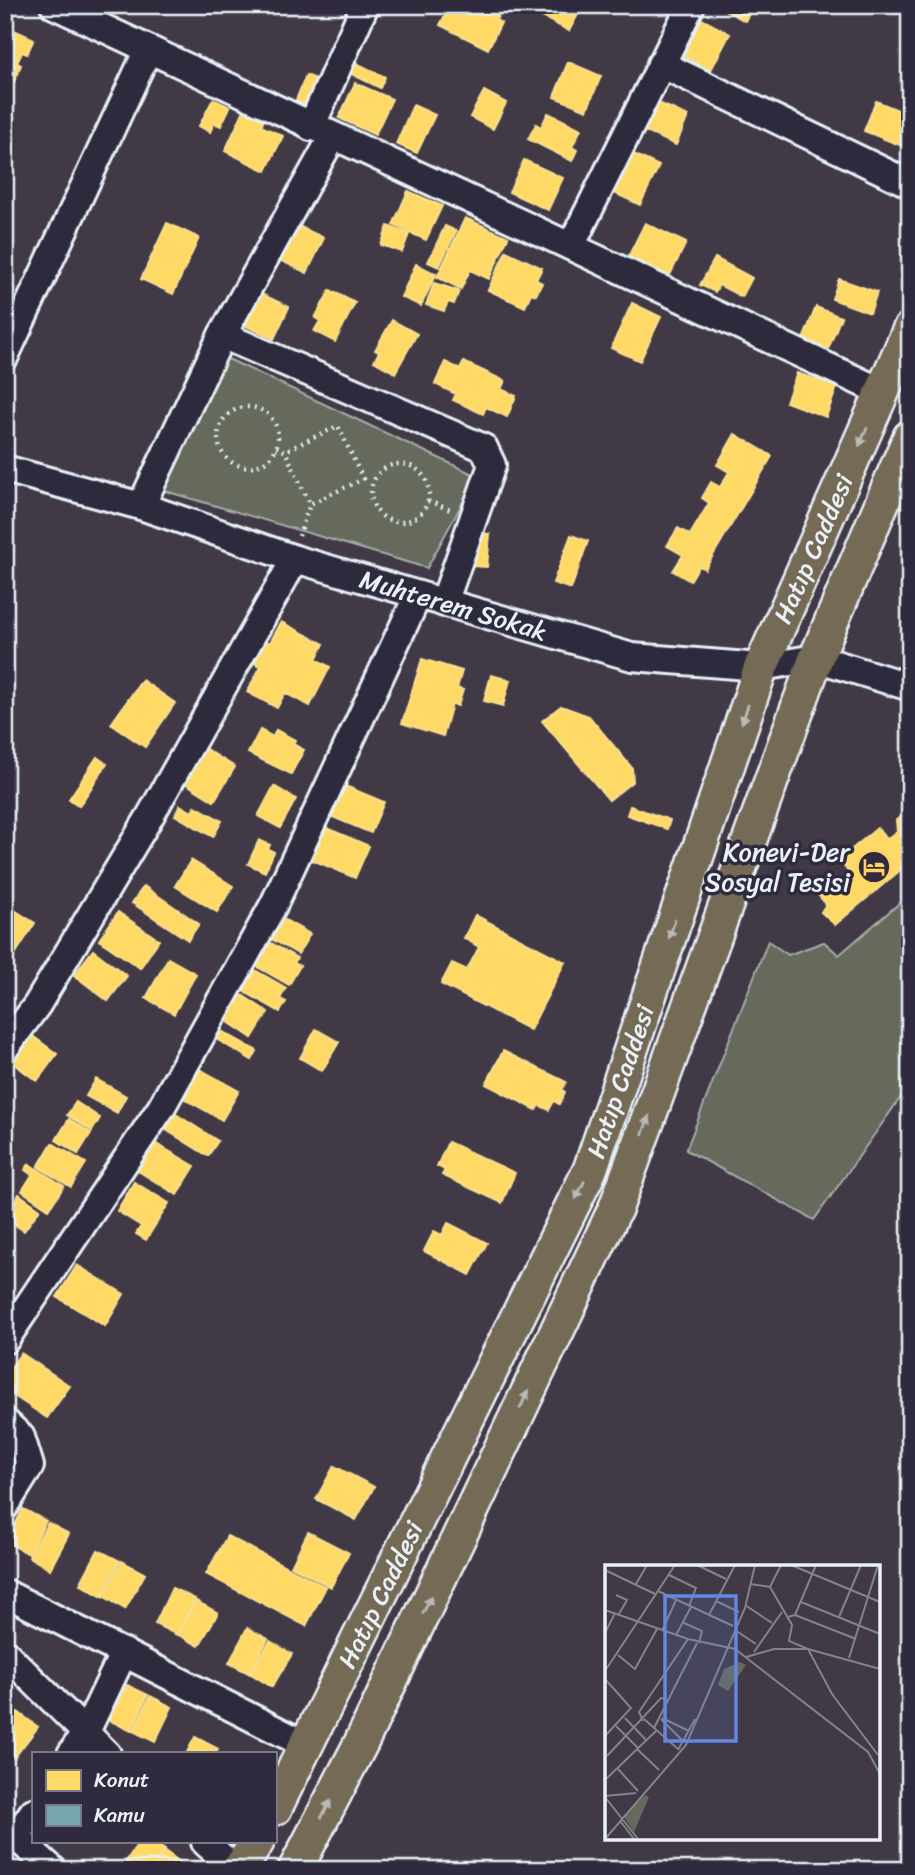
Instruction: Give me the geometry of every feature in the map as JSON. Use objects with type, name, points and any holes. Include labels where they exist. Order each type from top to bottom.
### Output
[{"type":"main road","name":"Hatıp Caddesi","points":[[276,1806],[590,1170],[761,667],[910,329]]},
{"type":"main road","name":"Hatıp Caddesi","points":[[295,1870],[361,1743],[616,1207],[816,657],[909,440]]},
{"type":"main road","points":[[238,1870],[256,1843]]},
{"type":"street","points":[[54,5],[882,392]]},
{"type":"street","points":[[141,506],[322,132],[365,5]]},
{"type":"street","points":[[571,246],[691,5]]},
{"type":"street","points":[[5,356],[148,50]]},
{"type":"street","points":[[661,64],[910,184]]},
{"type":"street","points":[[222,335],[484,448],[492,465],[444,603]]},
{"type":"street","name":"Muhterem Sokak","points":[[5,469],[141,506],[293,559],[632,657],[761,667],[816,657],[910,687]]},
{"type":"street","points":[[5,1048],[37,1005],[149,818],[293,559]]},
{"type":"street","points":[[9,1329],[161,1108],[274,904],[418,595]]},
{"type":"street","points":[[5,1422],[20,1437],[30,1466],[5,1506]]},
{"type":"street","points":[[5,1594],[306,1745]]},
{"type":"street","points":[[78,1744],[124,1652]]},
{"type":"street","points":[[5,1654],[78,1744],[101,1752]]},
{"type":"street","points":[[32,1813],[11,1833],[53,1870]]},
{"type":"street","points":[[206,1843],[238,1870]]},
{"type":"path","points":[[249,407],[258,408],[273,420],[277,429],[276,448],[263,463],[253,467],[233,463],[219,448],[219,427],[230,412],[249,407]]},
{"type":"path","points":[[276,448],[285,451],[338,426],[363,479]]},
{"type":"path","points":[[285,451],[310,504],[293,559]]},
{"type":"path","points":[[405,464],[422,474],[427,483],[428,501],[417,517],[400,522],[390,521],[382,517],[371,501],[372,482],[385,467],[405,464]]},
{"type":"path","points":[[310,504],[363,479],[372,482]]},
{"type":"green space","points":[[226,358],[477,476],[427,568],[162,490]]},
{"type":"green space","points":[[910,894],[910,1084],[814,1220],[686,1150],[768,941],[788,955],[824,942],[839,955]]},
{"type":"building: Konut","points":[[450,5],[503,6],[496,20],[501,23],[488,49],[440,25]]},
{"type":"building: Konut","points":[[532,5],[569,5],[580,11],[569,31],[529,10]]},
{"type":"building: Konut","points":[[716,5],[754,5],[745,21]]},
{"type":"building: Konut","points":[[692,14],[730,34],[711,70],[672,50]]},
{"type":"building: Konut","points":[[5,26],[34,39],[27,54],[22,52],[17,63],[21,65],[14,82],[5,78]]},
{"type":"building: Konut","points":[[344,57],[385,77],[380,88],[339,68]]},
{"type":"building: Konut","points":[[568,62],[601,76],[587,110],[554,97]]},
{"type":"building: Konut","points":[[306,75],[326,83],[314,114],[294,105]]},
{"type":"building: Konut","points":[[355,83],[392,99],[375,135],[339,118]]},
{"type":"building: Konut","points":[[484,91],[506,103],[493,129],[470,117]]},
{"type":"building: Konut","points":[[213,99],[230,107],[221,126],[214,123],[210,132],[199,126]]},
{"type":"building: Konut","points":[[652,100],[688,116],[676,145],[639,129]]},
{"type":"building: Konut","points":[[876,101],[910,115],[910,149],[864,131]]},
{"type":"building: Konut","points":[[413,105],[435,115],[417,153],[396,144]]},
{"type":"building: Konut","points":[[244,110],[264,120],[261,126],[283,136],[266,171],[225,151]]},
{"type":"building: Konut","points":[[548,113],[581,129],[572,147],[577,150],[572,161],[528,139],[536,124],[541,127]]},
{"type":"building: Konut","points":[[627,151],[659,166],[640,205],[608,190]]},
{"type":"building: Konut","points":[[524,160],[563,178],[548,210],[509,192]]},
{"type":"building: Konut","points":[[408,191],[442,206],[426,240],[393,225]]},
{"type":"building: Konut","points":[[465,218],[508,237],[489,279],[470,270],[461,289],[437,277]]},
{"type":"building: Konut","points":[[290,222],[324,238],[307,273],[273,257]]},
{"type":"building: Konut","points":[[167,223],[199,238],[173,294],[141,279]]},
{"type":"building: Konut","points":[[645,223],[686,243],[668,279],[627,259]]},
{"type":"building: Konut","points":[[388,226],[409,234],[402,252],[381,245]]},
{"type":"building: Konut","points":[[445,226],[456,231],[439,267],[428,262]]},
{"type":"building: Konut","points":[[506,251],[542,268],[536,280],[542,283],[536,295],[531,293],[525,307],[488,290]]},
{"type":"building: Konut","points":[[715,258],[752,278],[742,297],[719,285],[715,292],[700,285]]},
{"type":"building: Konut","points":[[416,264],[436,274],[421,306],[401,297]]},
{"type":"building: Konut","points":[[839,279],[877,292],[870,313],[832,299]]},
{"type":"building: Konut","points":[[434,283],[459,291],[454,304],[448,302],[444,311],[426,305]]},
{"type":"building: Konut","points":[[330,290],[355,303],[335,342],[314,331],[320,321],[315,318]]},
{"type":"building: Konut","points":[[257,292],[289,307],[274,339],[242,324]]},
{"type":"building: Konut","points":[[632,303],[661,317],[640,361],[611,348]]},
{"type":"building: Konut","points":[[816,307],[841,317],[825,357],[800,347]]},
{"type":"building: Konut","points":[[392,320],[417,334],[395,373],[374,361],[379,352],[375,350]]},
{"type":"building: Konut","points":[[445,362],[460,369],[464,362],[505,381],[501,389],[516,396],[507,417],[486,407],[483,414],[453,400],[456,394],[435,384]]},
{"type":"building: Konut","points":[[797,373],[837,387],[826,417],[786,402]]},
{"type":"building: Konut","points":[[735,434],[772,456],[705,569],[699,566],[690,581],[673,571],[683,555],[667,546],[678,528],[690,535],[709,503],[702,498],[711,482],[720,487],[729,472],[717,465]]},
{"type":"building: Konut","points":[[477,533],[490,534],[487,567],[473,566]]},
{"type":"building: Konut","points":[[571,535],[588,541],[571,589],[553,583]]},
{"type":"building: Konut","points":[[281,622],[324,644],[316,659],[330,667],[310,706],[285,693],[277,708],[247,692],[261,666],[252,662],[264,639],[270,643]]},
{"type":"building: Konut","points":[[422,659],[462,671],[457,688],[463,690],[458,706],[452,704],[443,736],[402,723]]},
{"type":"building: Konut","points":[[491,675],[510,680],[503,706],[484,701]]},
{"type":"building: Konut","points":[[142,680],[175,703],[145,747],[111,724]]},
{"type":"building: Konut","points":[[561,706],[589,716],[632,768],[633,781],[609,800],[542,721]]},
{"type":"building: Konut","points":[[260,730],[273,737],[276,730],[295,740],[293,744],[304,750],[291,774],[248,753]]},
{"type":"building: Konut","points":[[201,746],[235,767],[214,801],[180,780]]},
{"type":"building: Konut","points":[[97,757],[107,764],[79,806],[69,799]]},
{"type":"building: Konut","points":[[343,785],[384,802],[371,833],[330,816]]},
{"type":"building: Konut","points":[[274,786],[296,799],[280,828],[258,816]]},
{"type":"building: Konut","points":[[180,805],[192,812],[195,806],[222,821],[213,837],[175,815]]},
{"type":"building: Konut","points":[[630,806],[670,820],[667,829],[627,815]]},
{"type":"building: Konut","name":"Konevi-Der Sosyal Tesisi","points":[[908,813],[910,862],[835,925],[821,912],[826,904],[818,895],[819,888],[826,880],[834,878],[839,882],[849,873],[839,860],[877,828],[887,838],[897,832],[896,820]]},
{"type":"building: Konut","points":[[322,826],[369,846],[355,878],[308,858]]},
{"type":"building: Konut","points":[[259,840],[270,845],[268,849],[274,852],[265,872],[248,864]]},
{"type":"building: Konut","points":[[191,860],[233,886],[217,912],[175,886]]},
{"type":"building: Konut","points":[[144,886],[199,924],[188,940],[132,903]]},
{"type":"building: Konut","points":[[5,904],[35,923],[14,956],[5,950]]},
{"type":"building: Konut","points":[[118,912],[159,940],[140,968],[99,940]]},
{"type":"building: Konut","points":[[475,915],[565,962],[530,1030],[441,984],[452,963],[467,970],[479,947],[464,938]]},
{"type":"building: Konut","points":[[280,917],[310,934],[298,954],[268,937]]},
{"type":"building: Konut","points":[[268,941],[297,958],[294,963],[300,966],[289,985],[254,965]]},
{"type":"building: Konut","points":[[93,950],[127,976],[108,1001],[74,975]]},
{"type":"building: Konut","points":[[168,958],[196,974],[174,1014],[146,998]]},
{"type":"building: Konut","points":[[255,970],[286,988],[280,999],[286,1002],[280,1012],[243,991]]},
{"type":"building: Konut","points":[[239,993],[268,1012],[252,1038],[225,1020]]},
{"type":"building: Konut","points":[[209,1024],[257,1051],[252,1060],[204,1032]]},
{"type":"building: Konut","points":[[316,1029],[339,1042],[322,1071],[300,1058]]},
{"type":"building: Konut","points":[[30,1034],[57,1054],[37,1081],[10,1061]]},
{"type":"building: Konut","points":[[503,1051],[566,1082],[559,1104],[554,1101],[549,1110],[539,1105],[536,1110],[486,1084]]},
{"type":"building: Konut","points":[[200,1069],[239,1091],[222,1120],[183,1098]]},
{"type":"building: Konut","points":[[96,1079],[126,1096],[117,1113],[86,1096]]},
{"type":"building: Konut","points":[[76,1102],[100,1118],[92,1131],[67,1115]]},
{"type":"building: Konut","points":[[176,1114],[218,1141],[208,1156],[166,1130]]},
{"type":"building: Konut","points":[[69,1119],[91,1133],[78,1154],[56,1140]]},
{"type":"building: Konut","points":[[448,1142],[515,1173],[502,1203],[442,1175],[445,1170],[437,1166]]},
{"type":"building: Konut","points":[[52,1143],[86,1163],[71,1187],[38,1167]]},
{"type":"building: Konut","points":[[155,1143],[195,1166],[177,1195],[138,1171]]},
{"type":"building: Konut","points":[[29,1164],[64,1186],[49,1209],[22,1191],[32,1175],[25,1170]]},
{"type":"building: Konut","points":[[134,1182],[169,1203],[146,1240],[136,1234],[141,1226],[117,1211]]},
{"type":"building: Konut","points":[[19,1194],[40,1209],[24,1231],[5,1218]]},
{"type":"building: Konut","points":[[448,1223],[487,1243],[470,1275],[424,1251],[434,1231],[442,1235]]},
{"type":"building: Konut","points":[[77,1265],[124,1294],[105,1326],[57,1297]]},
{"type":"building: Konut","points":[[21,1353],[70,1386],[47,1418],[5,1390],[5,1375]]},
{"type":"building: Konut","points":[[334,1466],[374,1487],[356,1520],[316,1499]]},
{"type":"building: Konut","points":[[23,1509],[46,1521],[29,1554],[6,1542]]},
{"type":"building: Konut","points":[[48,1523],[69,1534],[50,1569],[29,1557]]},
{"type":"building: Konut","points":[[308,1532],[349,1553],[331,1587],[291,1566]]},
{"type":"building: Konut","points":[[227,1536],[326,1587],[306,1626],[206,1574]]},
{"type":"building: Konut","points":[[98,1550],[120,1561],[101,1596],[80,1584]]},
{"type":"building: Konut","points":[[122,1561],[145,1574],[125,1609],[103,1596]]},
{"type":"building: Konut","points":[[172,1588],[195,1599],[177,1635],[155,1624]]},
{"type":"building: Konut","points":[[196,1601],[218,1613],[199,1646],[177,1634]]},
{"type":"building: Konut","points":[[247,1628],[268,1639],[250,1674],[229,1663]]},
{"type":"building: Konut","points":[[270,1641],[292,1654],[272,1687],[251,1674]]},
{"type":"building: Konut","points":[[127,1685],[148,1695],[131,1731],[109,1720]]},
{"type":"building: Konut","points":[[150,1696],[172,1707],[155,1742],[133,1731]]},
{"type":"building: Konut","points":[[5,1705],[15,1712],[5,1726]]},
{"type":"building: Konut","points":[[18,1712],[38,1727],[14,1758],[5,1752],[5,1729]]},
{"type":"building: Konut","points":[[195,1737],[218,1749],[216,1752],[187,1752]]},
{"type":"building: Konut","points":[[138,1843],[154,1843],[165,1850],[152,1870],[126,1870],[122,1867]]},
{"type":"building: Konut","points":[[166,1852],[186,1866],[184,1870],[153,1870]]},
{"type":"building: Kamu","points":[[910,561],[910,582],[902,564]]},
{"type":"place","name":"Konevi-Der Sosyal Tesisi","points":[[874,867]]}]
